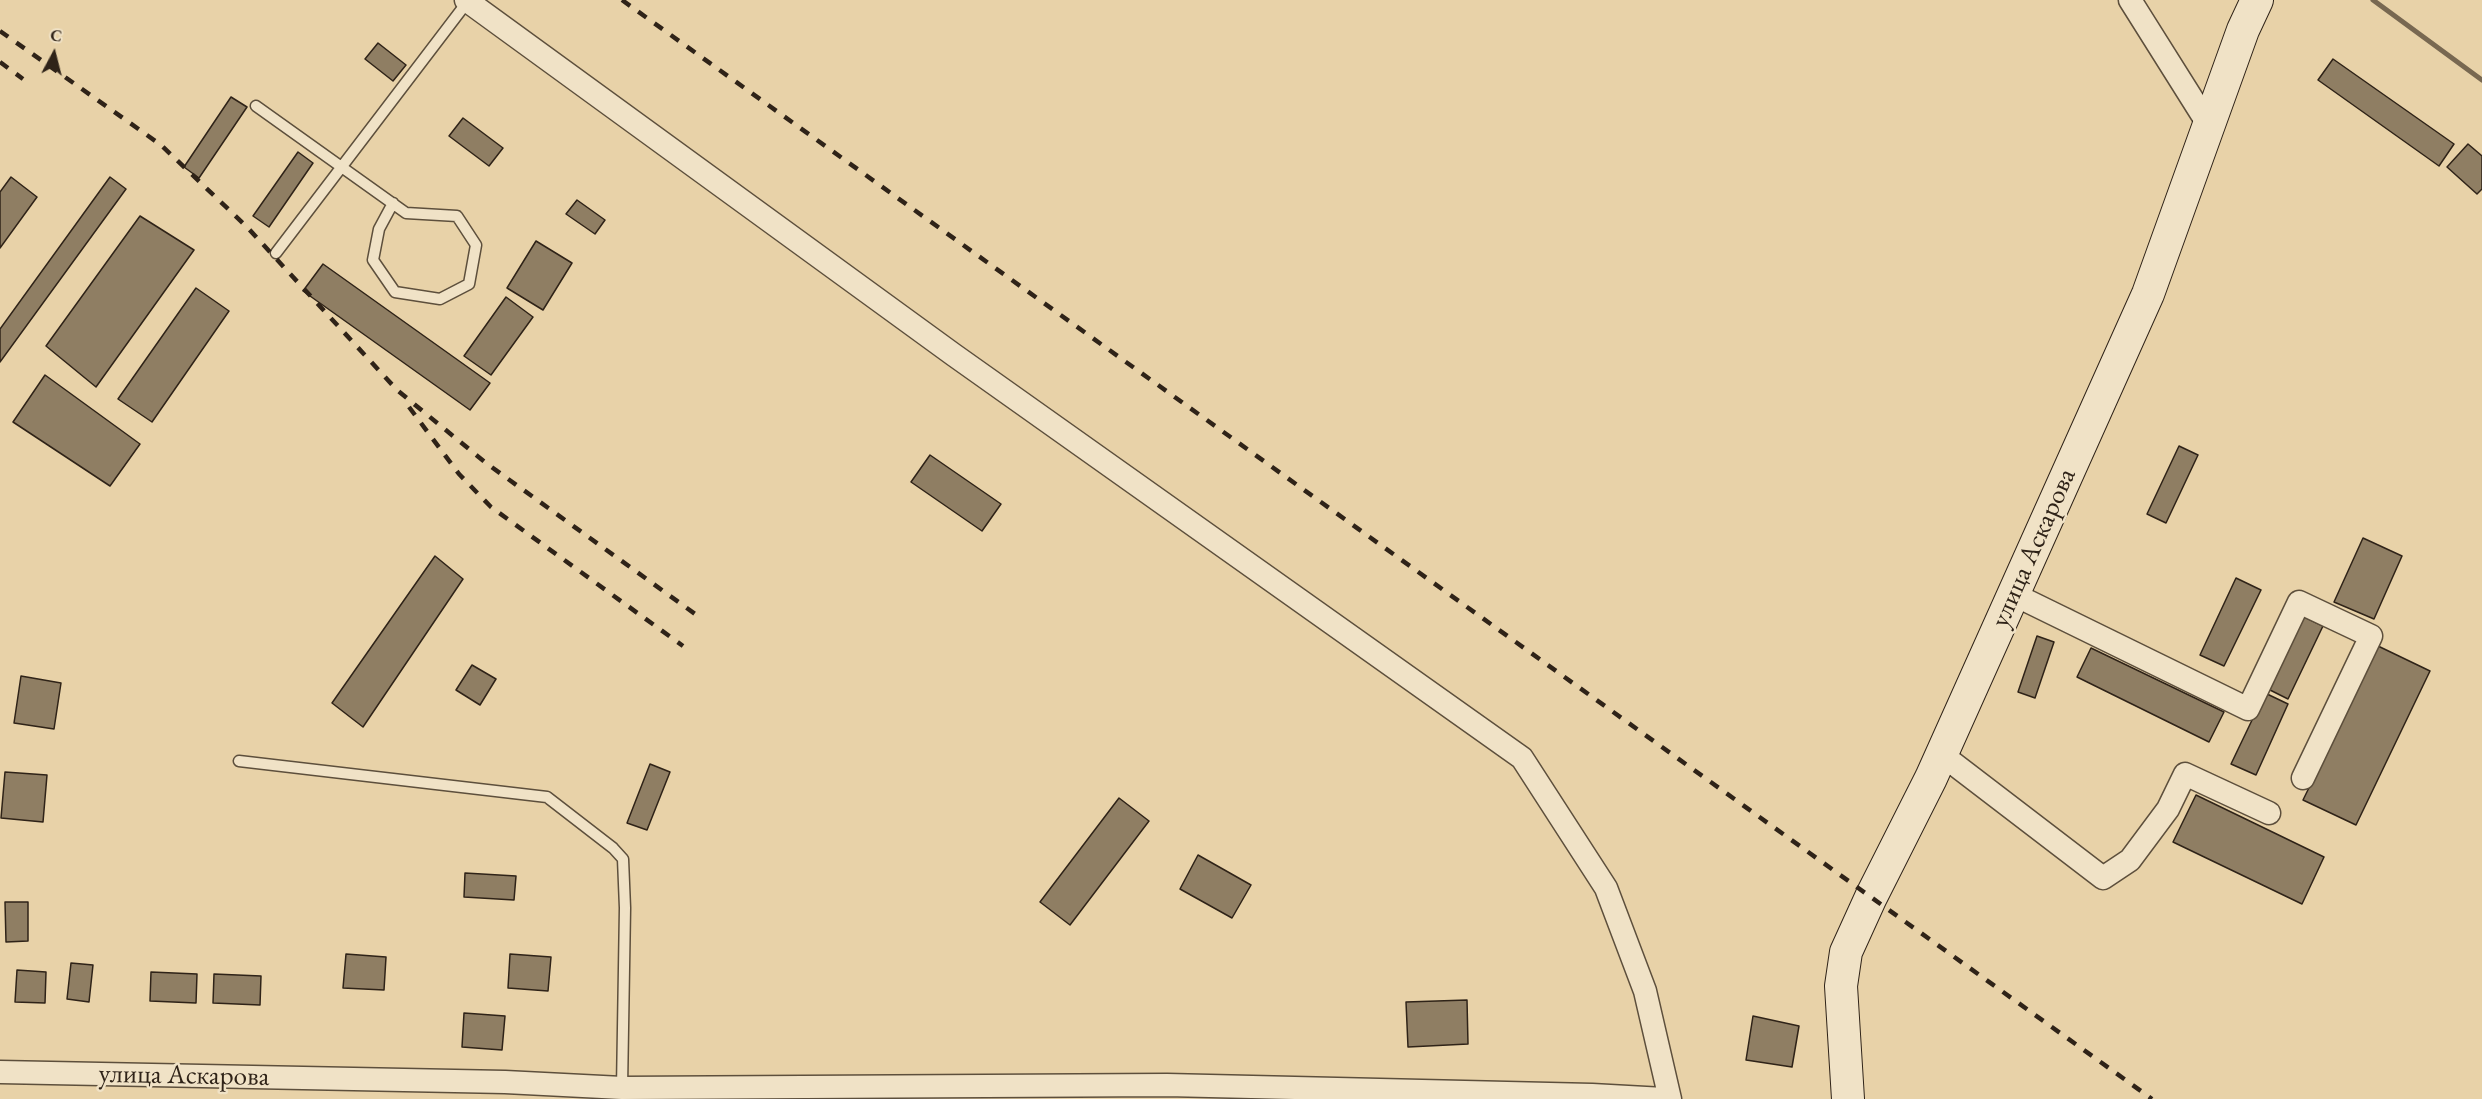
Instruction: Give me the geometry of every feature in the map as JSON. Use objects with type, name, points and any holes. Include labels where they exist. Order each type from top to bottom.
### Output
[{"type":"main road","name":"улица Аскарова","points":[[1844,1098],[1841,986],[1846,952],[1941,754],[2148,294],[2208,124],[2243,30],[2257,0]]},
{"type":"street","points":[[2130,0],[2208,124]]},
{"type":"street","points":[[467,1],[954,355],[1522,758],[1606,888],[1645,991],[1670,1099]]},
{"type":"street","points":[[2013,594],[2248,709],[2299,602],[2371,636],[2303,778]]},
{"type":"street","points":[[1941,754],[2103,878],[2130,860],[2168,809],[2185,774],[2269,813]]},
{"type":"street","name":"улица Аскарова","points":[[0,1072],[505,1082],[622,1088],[1592,1095],[1664,1099]]},
{"type":"lane","points":[[276,253],[467,1]]},
{"type":"lane","points":[[256,106],[406,213],[458,216],[477,245],[469,284],[440,298],[395,292],[373,260],[379,229],[393,204]]},
{"type":"lane","points":[[239,761],[547,797],[613,848],[623,860],[625,908],[622,1088]]},
{"type":"building","points":[[378,43],[406,65],[393,81],[365,59]]},
{"type":"building","points":[[2333,59],[2454,144],[2439,166],[2318,80]]},
{"type":"building","points":[[231,97],[247,107],[199,178],[184,167]]},
{"type":"building","points":[[463,118],[503,148],[489,166],[449,136]]},
{"type":"building","points":[[2468,144],[2482,156],[2482,189],[2477,194],[2447,167]]},
{"type":"building","points":[[298,152],[313,163],[269,227],[253,216]]},
{"type":"building","points":[[11,177],[37,197],[0,248],[0,192]]},
{"type":"building","points":[[110,177],[126,189],[0,362],[0,329]]},
{"type":"building","points":[[577,200],[605,220],[595,234],[566,214]]},
{"type":"building","points":[[140,216],[194,250],[96,387],[46,346]]},
{"type":"building","points":[[536,241],[572,263],[543,310],[507,288]]},
{"type":"building","points":[[323,264],[490,383],[470,410],[303,291]]},
{"type":"building","points":[[196,288],[229,311],[152,422],[118,399]]},
{"type":"building","points":[[506,297],[533,317],[491,375],[464,356]]},
{"type":"building","points":[[45,375],[140,444],[110,486],[13,422]]},
{"type":"building","points":[[2179,446],[2198,455],[2166,523],[2147,514]]},
{"type":"building","points":[[930,455],[1001,504],[982,531],[911,482]]},
{"type":"building","points":[[2363,538],[2402,556],[2374,619],[2334,602]]},
{"type":"building","points":[[435,556],[463,579],[363,727],[332,703]]},
{"type":"building","points":[[2236,578],[2261,590],[2224,666],[2200,655]]},
{"type":"building","points":[[2296,613],[2323,626],[2288,699],[2262,686]]},
{"type":"building","points":[[2037,636],[2054,642],[2035,698],[2018,692]]},
{"type":"building","points":[[2378,646],[2430,671],[2356,825],[2303,800]]},
{"type":"building","points":[[2091,648],[2224,712],[2209,742],[2077,677]]},
{"type":"building","points":[[472,665],[496,679],[480,705],[456,690]]},
{"type":"building","points":[[21,676],[61,683],[54,729],[14,723]]},
{"type":"building","points":[[2265,693],[2288,704],[2256,775],[2231,764]]},
{"type":"building","points":[[650,764],[670,772],[647,830],[627,823]]},
{"type":"building","points":[[5,772],[47,775],[43,822],[1,818]]},
{"type":"building","points":[[2196,795],[2324,857],[2302,904],[2173,842]]},
{"type":"building","points":[[1119,798],[1149,821],[1070,925],[1040,902]]},
{"type":"building","points":[[1198,855],[1251,885],[1232,918],[1180,889]]},
{"type":"building","points":[[465,873],[516,876],[514,900],[464,897]]},
{"type":"building","points":[[5,902],[28,902],[28,941],[6,942]]},
{"type":"building","points":[[346,954],[386,957],[384,990],[343,988]]},
{"type":"building","points":[[510,954],[551,957],[548,991],[508,988]]},
{"type":"building","points":[[71,963],[93,965],[89,1002],[67,999]]},
{"type":"building","points":[[17,970],[46,972],[45,1003],[15,1002]]},
{"type":"building","points":[[151,972],[197,974],[196,1003],[150,1001]]},
{"type":"building","points":[[214,974],[261,976],[260,1005],[213,1003]]},
{"type":"building","points":[[1467,1000],[1468,1044],[1408,1047],[1406,1002]]},
{"type":"building","points":[[464,1013],[505,1016],[502,1050],[462,1047]]},
{"type":"building","points":[[1753,1016],[1799,1026],[1792,1067],[1746,1060]]},
{"type":"waterway","points":[[2373,0],[2482,80]]},
{"type":"railway","points":[[622,0],[2152,1099]]},
{"type":"railway","points":[[0,31],[161,145],[247,227],[397,390],[486,463],[702,619]]},
{"type":"railway","points":[[0,62],[23,79]]},
{"type":"railway","points":[[409,407],[459,474],[491,507],[683,646]]}]
